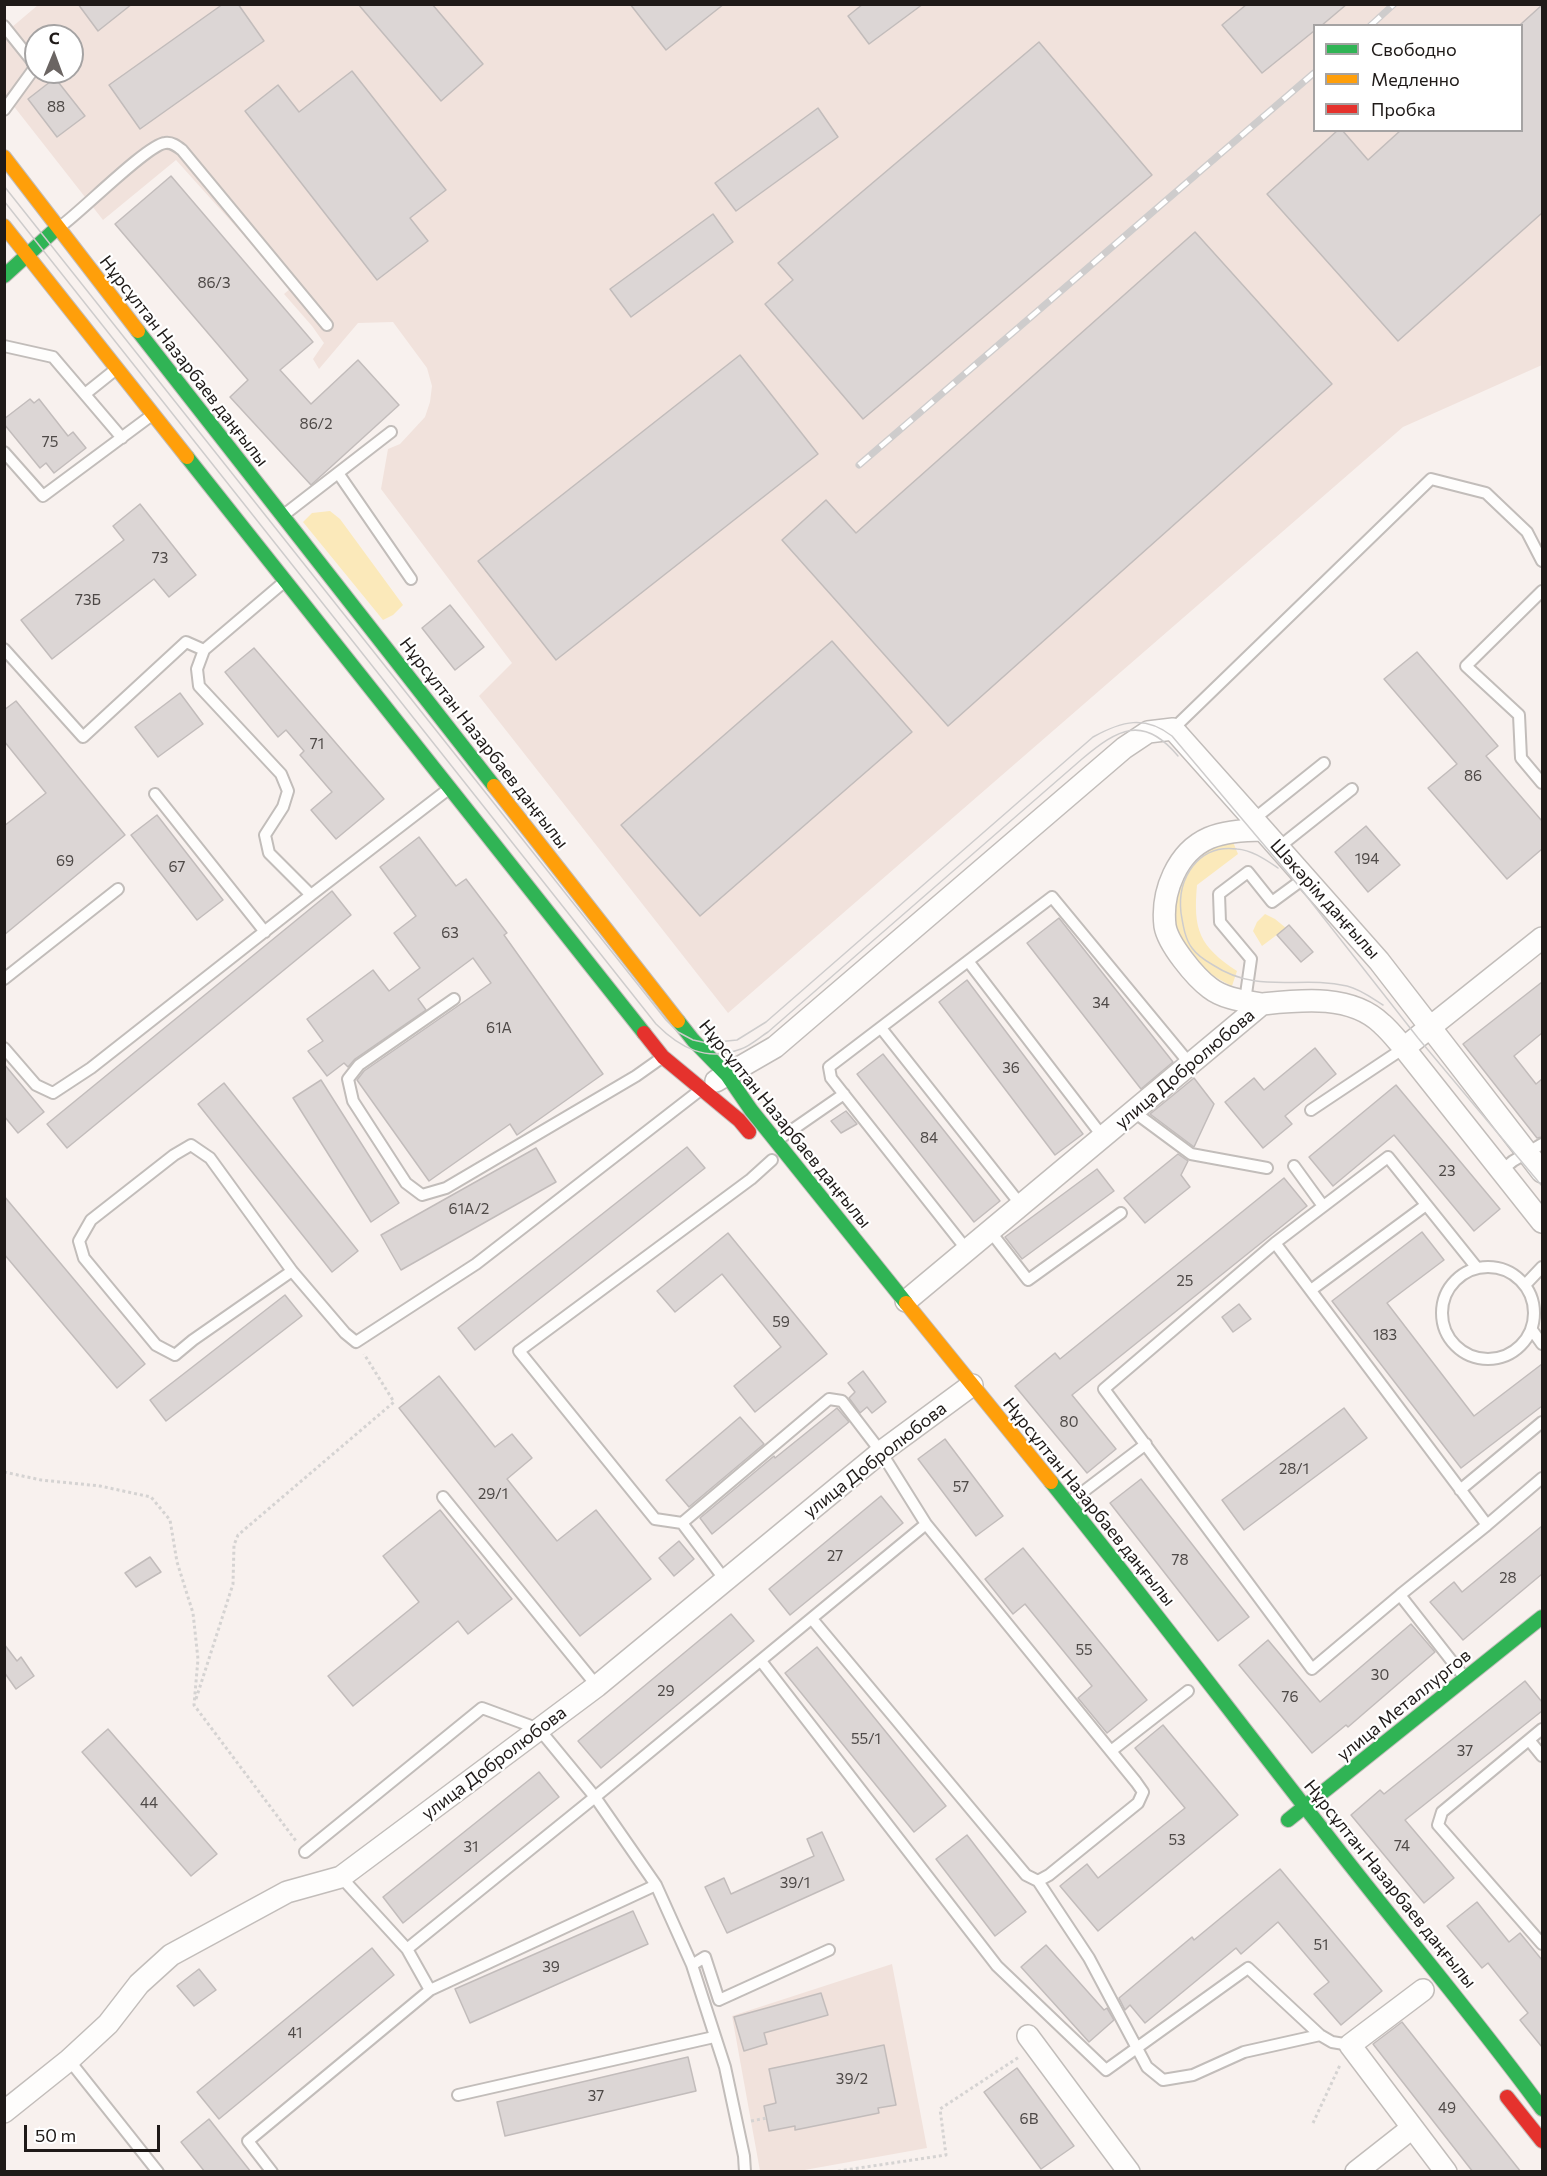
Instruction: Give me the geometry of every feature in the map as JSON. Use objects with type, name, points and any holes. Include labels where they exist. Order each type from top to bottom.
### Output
[{"type":"main road","name":"Нұрсұлтан Назарбаев даңғылы","points":[[4,157],[57,228],[693,1040],[727,1075],[751,1110],[906,1301],[961,1393],[1068,1503],[1135,1586],[1305,1808],[1493,2042],[1542,2109]]},
{"type":"main road","name":"Нұрсұлтан Назарбаев даңғылы","points":[[4,226],[663,1057],[739,1120],[769,1156]]},
{"type":"main road","points":[[4,276],[57,228]]},
{"type":"main road","name":"улица Металлургов","points":[[1288,1820],[1542,1617]]},
{"type":"main road","points":[[1277,1805],[1299,1833]]},
{"type":"main road","points":[[1500,2088],[1542,2141]]},
{"type":"street","points":[[703,1088],[775,1047],[1124,748],[1148,732],[1173,729],[1258,824]]},
{"type":"street","name":"Шәкәрім даңғылы","points":[[1253,1002],[1229,997],[1210,988],[1175,948],[1165,927],[1169,881],[1188,852],[1209,838],[1258,824],[1380,961],[1431,1028],[1535,1148],[1542,1174]]},
{"type":"street","points":[[1542,938],[1404,1048],[1542,1222]]},
{"type":"street","name":"улица Добролюбова","points":[[906,1301],[1190,1064],[1253,1002],[1332,1001],[1361,1010],[1381,1022],[1404,1048]]},
{"type":"street","points":[[1520,1193],[1542,1174]]},
{"type":"street","name":"улица Добролюбова","points":[[4,2112],[69,2060],[108,2024],[139,1984],[171,1955],[287,1892],[341,1877],[597,1686],[881,1452],[961,1393]]},
{"type":"street","points":[[1423,1990],[1350,2045],[1446,2172]]},
{"type":"street","points":[[1032,2041],[1129,2172]]},
{"type":"street","points":[[1356,2172],[1412,2128]]},
{"type":"lane","points":[[4,26],[36,66],[4,110]]},
{"type":"lane","points":[[57,228],[77,214],[147,151],[163,143],[171,143],[182,150],[327,325]]},
{"type":"lane","points":[[4,346],[53,357],[122,438]]},
{"type":"lane","points":[[85,394],[118,368]]},
{"type":"lane","points":[[4,452],[43,496],[154,414]]},
{"type":"lane","points":[[283,516],[391,432]]},
{"type":"lane","points":[[338,473],[411,579]]},
{"type":"lane","points":[[1173,729],[1431,479],[1486,493],[1527,532],[1542,561]]},
{"type":"lane","points":[[286,580],[204,650],[197,669],[199,686],[281,774],[288,791],[283,807],[265,835],[269,854],[311,895]]},
{"type":"lane","points":[[1542,591],[1466,666],[1519,715],[1521,758],[1542,783]]},
{"type":"lane","points":[[4,649],[82,737],[186,642],[204,650]]},
{"type":"lane","points":[[1258,824],[1324,763]]},
{"type":"lane","points":[[4,1048],[36,1085],[53,1093],[91,1068],[450,788]]},
{"type":"lane","points":[[1279,847],[1352,789]]},
{"type":"lane","points":[[155,794],[265,932]]},
{"type":"lane","points":[[1253,1002],[1251,959],[1220,922],[1219,894],[1248,872],[1272,902],[1306,877]]},
{"type":"lane","points":[[4,979],[118,889]]},
{"type":"lane","points":[[967,1250],[831,1078],[829,1067],[1052,897],[1190,1064]]},
{"type":"lane","points":[[968,961],[1103,1137]]},
{"type":"lane","points":[[454,999],[359,1065],[348,1079],[353,1101],[406,1184],[422,1195],[446,1188],[636,1076],[663,1057]]},
{"type":"lane","points":[[881,1028],[1022,1204]]},
{"type":"lane","points":[[1311,1110],[1404,1048]]},
{"type":"lane","points":[[292,1271],[175,1355],[156,1345],[84,1258],[79,1240],[92,1220],[191,1144],[210,1158],[292,1271],[345,1333],[356,1342],[476,1264],[703,1088]]},
{"type":"lane","points":[[776,1141],[844,1094]]},
{"type":"lane","points":[[1141,1117],[1191,1154],[1267,1168]]},
{"type":"lane","points":[[1502,1170],[1535,1148]]},
{"type":"lane","points":[[725,1580],[682,1523],[655,1519],[519,1351],[752,1179],[769,1156]]},
{"type":"lane","points":[[1477,1268],[1388,1157],[1275,1243],[1104,1389],[1312,1669],[1542,1478]]},
{"type":"lane","points":[[1294,1166],[1323,1206]]},
{"type":"lane","points":[[1311,1290],[1426,1205]]},
{"type":"lane","points":[[990,1231],[1028,1280],[1121,1213]]},
{"type":"lane","points":[[1275,1243],[1487,1525]]},
{"type":"lane","points":[[1491,1267],[1506,1270],[1525,1285],[1534,1306],[1532,1330],[1521,1346],[1506,1356],[1487,1360],[1468,1355],[1453,1344],[1444,1328],[1442,1309],[1447,1291],[1460,1276],[1477,1268],[1491,1267]]},
{"type":"lane","points":[[1525,1285],[1542,1268]]},
{"type":"lane","points":[[1532,1330],[1542,1344]]},
{"type":"lane","points":[[682,1523],[829,1399],[842,1401],[881,1452],[926,1524],[1143,1792],[1138,1803],[1049,1875],[1038,1881]]},
{"type":"lane","points":[[1460,1490],[1542,1422]]},
{"type":"lane","points":[[1068,1503],[1146,1444]]},
{"type":"lane","points":[[442,1497],[597,1686]]},
{"type":"lane","points":[[406,1949],[595,1797],[926,1524]]},
{"type":"lane","points":[[1400,1594],[1465,1678]]},
{"type":"lane","points":[[812,1618],[1026,1875],[1038,1881],[1089,1958],[1147,2067],[1162,2080],[1193,2075],[1244,2052],[1320,2035]]},
{"type":"lane","points":[[761,1661],[997,1966],[1106,2070],[1248,1968],[1320,2035],[1332,2042],[1350,2045]]},
{"type":"lane","points":[[1111,1751],[1188,1691]]},
{"type":"lane","points":[[305,1852],[482,1708],[539,1729],[595,1797],[656,1885],[692,1965],[725,2067],[744,2157],[745,2172]]},
{"type":"lane","points":[[1542,1729],[1442,1812],[1438,1825],[1542,1944]]},
{"type":"lane","points":[[1529,1740],[1542,1756]]},
{"type":"lane","points":[[341,1877],[406,1949],[430,1990]]},
{"type":"lane","points":[[272,2172],[248,2141],[430,1990],[656,1885]]},
{"type":"lane","points":[[692,1965],[705,1957],[719,2000],[829,1950]]},
{"type":"lane","points":[[458,2095],[714,2037]]},
{"type":"lane","points":[[69,2060],[158,2172]]},
{"type":"path","points":[[194,1705],[233,1584],[234,1545],[238,1535],[394,1402],[356,1342]]},
{"type":"path","points":[[4,1472],[41,1480],[100,1486],[151,1497],[170,1520],[177,1562],[193,1612],[198,1659],[194,1705],[305,1852]]},
{"type":"path","points":[[832,2172],[946,2155],[940,2109],[1032,2041]]},
{"type":"path","points":[[1313,2123],[1350,2045]]},
{"type":"shaded area","points":[[38,5],[1542,5],[1542,365],[1403,427],[728,1013],[479,696],[512,663],[381,489],[388,449],[400,444],[425,417],[432,386],[427,368],[393,322],[358,323],[319,369],[313,359],[324,343],[284,294],[291,288],[176,160],[103,220],[5,95],[5,33]]},
{"type":"shaded area","points":[[330,511],[340,519],[403,605],[393,615],[383,620],[303,522],[312,513]]},
{"type":"shaded area","points":[[1233,842],[1238,854],[1197,885],[1196,901],[1196,914],[1201,936],[1214,953],[1237,971],[1232,986],[1216,978],[1186,952],[1177,937],[1175,914],[1178,886],[1182,872],[1187,865],[1201,852]]},
{"type":"shaded area","points":[[1265,914],[1286,928],[1262,946],[1253,931],[1257,922]]},
{"type":"shaded area","points":[[892,1964],[927,2148],[799,2171],[760,2171],[732,2016]]},
{"type":"building","points":[[78,4],[132,4],[98,31]]},
{"type":"building","points":[[223,4],[238,4],[264,41],[140,129],[109,85]]},
{"type":"building","points":[[358,4],[432,4],[483,64],[441,101]]},
{"type":"building","points":[[630,4],[724,4],[666,50]]},
{"type":"building","points":[[863,4],[923,4],[869,44],[848,16]]},
{"type":"building","points":[[1247,4],[1347,4],[1323,24],[1313,24],[1313,32],[1262,73],[1222,25]]},
{"type":"building","points":[[1542,5],[1542,213],[1398,341],[1267,194],[1336,132],[1344,132],[1368,160],[1399,132],[1523,132],[1523,24],[1521,24]]},
{"type":"building","points":[[1039,42],[1152,175],[863,419],[765,304],[793,280],[778,263]]},
{"type":"building","points":[[352,71],[446,190],[410,218],[428,241],[377,280],[245,111],[278,85],[299,112]]},
{"type":"building","points":[[47,84],[60,84],[85,116],[57,137],[28,99]]},
{"type":"building","points":[[818,108],[838,137],[736,211],[715,183]]},
{"type":"building","points":[[171,176],[313,342],[280,370],[311,404],[358,360],[399,405],[311,485],[230,397],[248,380],[115,224]]},
{"type":"building","points":[[713,214],[733,242],[631,317],[610,289]]},
{"type":"building","points":[[1195,232],[1332,384],[948,726],[782,540],[826,500],[856,533]]},
{"type":"building","points":[[740,355],[818,454],[556,660],[478,561]]},
{"type":"building","points":[[30,399],[34,403],[39,399],[68,436],[73,432],[86,448],[54,473],[46,463],[40,468],[4,424],[4,419]]},
{"type":"building","points":[[140,504],[196,575],[169,597],[154,579],[52,659],[21,620],[124,540],[113,526]]},
{"type":"building","points":[[450,605],[484,647],[455,670],[422,628]]},
{"type":"building","points":[[832,641],[912,732],[700,916],[621,825]]},
{"type":"building","points":[[254,648],[384,799],[336,839],[311,810],[332,792],[300,755],[304,751],[286,730],[278,737],[225,672]]},
{"type":"building","points":[[1417,652],[1498,746],[1486,756],[1542,821],[1542,849],[1507,879],[1428,788],[1457,764],[1384,679]]},
{"type":"building","points":[[180,693],[203,724],[158,757],[135,727]]},
{"type":"building","points":[[16,701],[125,835],[4,935],[4,826],[46,793],[4,741],[4,710]]},
{"type":"building","points":[[157,815],[223,900],[197,920],[131,835]]},
{"type":"building","points":[[1366,826],[1400,865],[1368,892],[1335,852]]},
{"type":"building","points":[[419,837],[456,886],[466,879],[507,933],[504,935],[603,1074],[517,1135],[510,1124],[429,1181],[357,1080],[364,1071],[491,983],[473,958],[418,999],[426,1010],[355,1059],[348,1067],[344,1063],[327,1076],[308,1051],[323,1041],[307,1019],[373,970],[389,991],[420,968],[394,933],[416,916],[380,867]]},
{"type":"building","points":[[332,891],[351,915],[67,1148],[47,1124]]},
{"type":"building","points":[[1059,918],[1173,1062],[1141,1089],[1027,943]]},
{"type":"building","points":[[1289,925],[1313,952],[1301,962],[1277,935]]},
{"type":"building","points":[[967,980],[1083,1134],[1055,1155],[939,1002]]},
{"type":"building","points":[[1542,982],[1542,1033],[1514,1056],[1536,1084],[1542,1079],[1542,1137],[1537,1138],[1463,1044]]},
{"type":"building","points":[[1315,1048],[1336,1074],[1285,1116],[1292,1124],[1263,1148],[1225,1102],[1254,1078],[1264,1090]]},
{"type":"building","points":[[883,1054],[1000,1201],[974,1222],[857,1074]]},
{"type":"building","points":[[4,1064],[44,1112],[18,1133],[4,1116]]},
{"type":"building","points":[[1194,1078],[1214,1104],[1194,1147],[1150,1114]]},
{"type":"building","points":[[321,1080],[399,1203],[371,1222],[293,1098]]},
{"type":"building","points":[[224,1083],[358,1251],[332,1272],[198,1104]]},
{"type":"building","points":[[1396,1085],[1500,1209],[1474,1231],[1394,1135],[1333,1186],[1309,1157]]},
{"type":"building","points":[[846,1111],[857,1124],[841,1133],[831,1121]]},
{"type":"building","points":[[687,1147],[705,1168],[475,1350],[458,1328]]},
{"type":"building","points":[[536,1148],[556,1182],[401,1270],[381,1235]]},
{"type":"building","points":[[1178,1154],[1188,1161],[1181,1175],[1190,1187],[1145,1223],[1124,1198]]},
{"type":"building","points":[[1097,1169],[1114,1191],[1022,1259],[1005,1237]]},
{"type":"building","points":[[1284,1178],[1307,1206],[1072,1395],[1116,1449],[1087,1473],[1015,1386],[1055,1353],[1060,1359]]},
{"type":"building","points":[[4,1196],[145,1364],[117,1388],[4,1254]]},
{"type":"building","points":[[1422,1232],[1444,1260],[1387,1303],[1474,1416],[1542,1364],[1542,1406],[1461,1468],[1332,1301]]},
{"type":"building","points":[[728,1233],[827,1354],[755,1412],[734,1386],[781,1347],[722,1274],[675,1312],[657,1291]]},
{"type":"building","points":[[285,1295],[302,1316],[166,1421],[150,1400]]},
{"type":"building","points":[[1239,1304],[1251,1319],[1233,1332],[1222,1317]]},
{"type":"building","points":[[863,1371],[886,1402],[872,1413],[867,1407],[860,1413],[849,1398],[855,1392],[848,1383]]},
{"type":"building","points":[[439,1376],[495,1447],[512,1434],[532,1458],[507,1479],[557,1541],[596,1510],[651,1579],[580,1636],[399,1408]]},
{"type":"building","points":[[837,1408],[849,1422],[712,1534],[700,1518],[774,1456],[775,1458]]},
{"type":"building","points":[[1344,1408],[1367,1438],[1244,1530],[1222,1500]]},
{"type":"building","points":[[740,1417],[764,1444],[689,1507],[666,1480]]},
{"type":"building","points":[[945,1439],[1003,1516],[976,1536],[918,1459]]},
{"type":"building","points":[[1141,1479],[1249,1617],[1218,1641],[1110,1503]]},
{"type":"building","points":[[881,1496],[903,1523],[790,1615],[769,1589]]},
{"type":"building","points":[[440,1510],[512,1599],[468,1634],[458,1621],[353,1706],[328,1676],[419,1602],[383,1556]]},
{"type":"building","points":[[1542,1526],[1542,1574],[1463,1640],[1430,1602],[1454,1582],[1462,1592]]},
{"type":"building","points":[[679,1541],[694,1559],[674,1576],[659,1558]]},
{"type":"building","points":[[1023,1548],[1147,1700],[1107,1733],[1078,1698],[1092,1686],[1025,1604],[1013,1614],[985,1579]]},
{"type":"building","points":[[150,1557],[161,1572],[136,1587],[125,1573]]},
{"type":"building","points":[[731,1614],[754,1641],[601,1768],[578,1741]]},
{"type":"building","points":[[1411,1624],[1435,1652],[1348,1727],[1346,1725],[1312,1753],[1239,1665],[1268,1640],[1320,1702]]},
{"type":"building","points":[[4,1644],[17,1661],[21,1657],[34,1676],[16,1689],[4,1672]]},
{"type":"building","points":[[817,1647],[946,1806],[914,1832],[785,1673]]},
{"type":"building","points":[[1525,1681],[1542,1702],[1542,1711],[1405,1820],[1454,1878],[1424,1903],[1351,1815],[1380,1790],[1384,1794]]},
{"type":"building","points":[[1163,1725],[1238,1815],[1098,1931],[1060,1886],[1087,1864],[1098,1878],[1185,1808],[1135,1748]]},
{"type":"building","points":[[108,1729],[217,1854],[191,1876],[82,1752]]},
{"type":"building","points":[[539,1772],[559,1797],[403,1923],[383,1897]]},
{"type":"building","points":[[822,1832],[844,1880],[727,1933],[705,1887],[724,1878],[731,1894],[814,1856],[807,1839]]},
{"type":"building","points":[[967,1835],[1026,1912],[995,1936],[936,1859]]},
{"type":"building","points":[[1280,1869],[1382,1991],[1341,2025],[1314,1994],[1329,1982],[1278,1922],[1241,1954],[1236,1948],[1145,2023],[1130,2005],[1125,2010],[1119,1998],[1192,1937],[1194,1940]]},
{"type":"building","points":[[1477,1902],[1509,1942],[1520,1933],[1542,1960],[1542,2047],[1520,2020],[1528,2013],[1488,1963],[1482,1968],[1447,1926]]},
{"type":"building","points":[[633,1911],[648,1944],[470,2023],[455,1989]]},
{"type":"building","points":[[1046,1945],[1104,2010],[1107,2008],[1114,2020],[1089,2042],[1021,1967]]},
{"type":"building","points":[[372,1948],[394,1975],[219,2119],[197,2092]]},
{"type":"building","points":[[199,1969],[216,1990],[194,2006],[177,1986]]},
{"type":"building","points":[[821,1993],[828,2015],[764,2033],[767,2044],[744,2051],[734,2017]]},
{"type":"building","points":[[1402,2022],[1521,2172],[1473,2172],[1373,2044]]},
{"type":"building","points":[[884,2045],[896,2105],[878,2108],[879,2113],[795,2130],[795,2126],[769,2131],[764,2106],[776,2103],[769,2069]]},
{"type":"building","points":[[688,2057],[696,2091],[505,2136],[497,2102]]},
{"type":"building","points":[[1017,2068],[1074,2146],[1041,2169],[984,2092]]},
{"type":"building","points":[[209,2119],[251,2172],[205,2172],[181,2142]]},
{"type":"tram line","points":[[4,186],[666,1020],[678,1032],[693,1040],[707,1043],[737,1040],[766,1022],[1093,737],[1124,724],[1143,723],[1162,729],[1172,736],[1297,884],[1418,1038],[1542,1186]]},
{"type":"tram line","points":[[4,201],[656,1024],[684,1046],[705,1053],[728,1053],[744,1048],[768,1032],[1082,759],[1107,740],[1130,730],[1142,731],[1165,743],[1178,756]]},
{"type":"tram line","points":[[1278,868],[1253,853],[1237,849],[1223,849],[1201,858],[1187,876],[1181,900],[1184,927],[1192,948],[1213,965],[1230,974],[1263,982],[1312,982],[1347,986],[1361,991],[1383,1005]]},
{"type":"railway","points":[[1372,24],[1394,4]]},
{"type":"railway","points":[[859,465],[1313,74]]},
{"type":"traffic: fast","points":[[4,276],[57,228]]},
{"type":"traffic: fast","points":[[138,331],[494,786]]},
{"type":"traffic: fast","points":[[187,457],[644,1033]]},
{"type":"traffic: fast","points":[[678,1021],[727,1075],[751,1110],[906,1303]]},
{"type":"traffic: fast","points":[[1051,1482],[1542,2109]]},
{"type":"traffic: fast","points":[[1288,1820],[1542,1617]]},
{"type":"traffic: slow","points":[[4,157],[138,331]]},
{"type":"traffic: slow","points":[[4,226],[187,457]]},
{"type":"traffic: slow","points":[[494,786],[678,1021]]},
{"type":"traffic: slow","points":[[906,1303],[1051,1482]]},
{"type":"traffic: jam","points":[[644,1033],[663,1057],[739,1120],[749,1132]]},
{"type":"traffic: jam","points":[[1507,2097],[1542,2141]]}]
